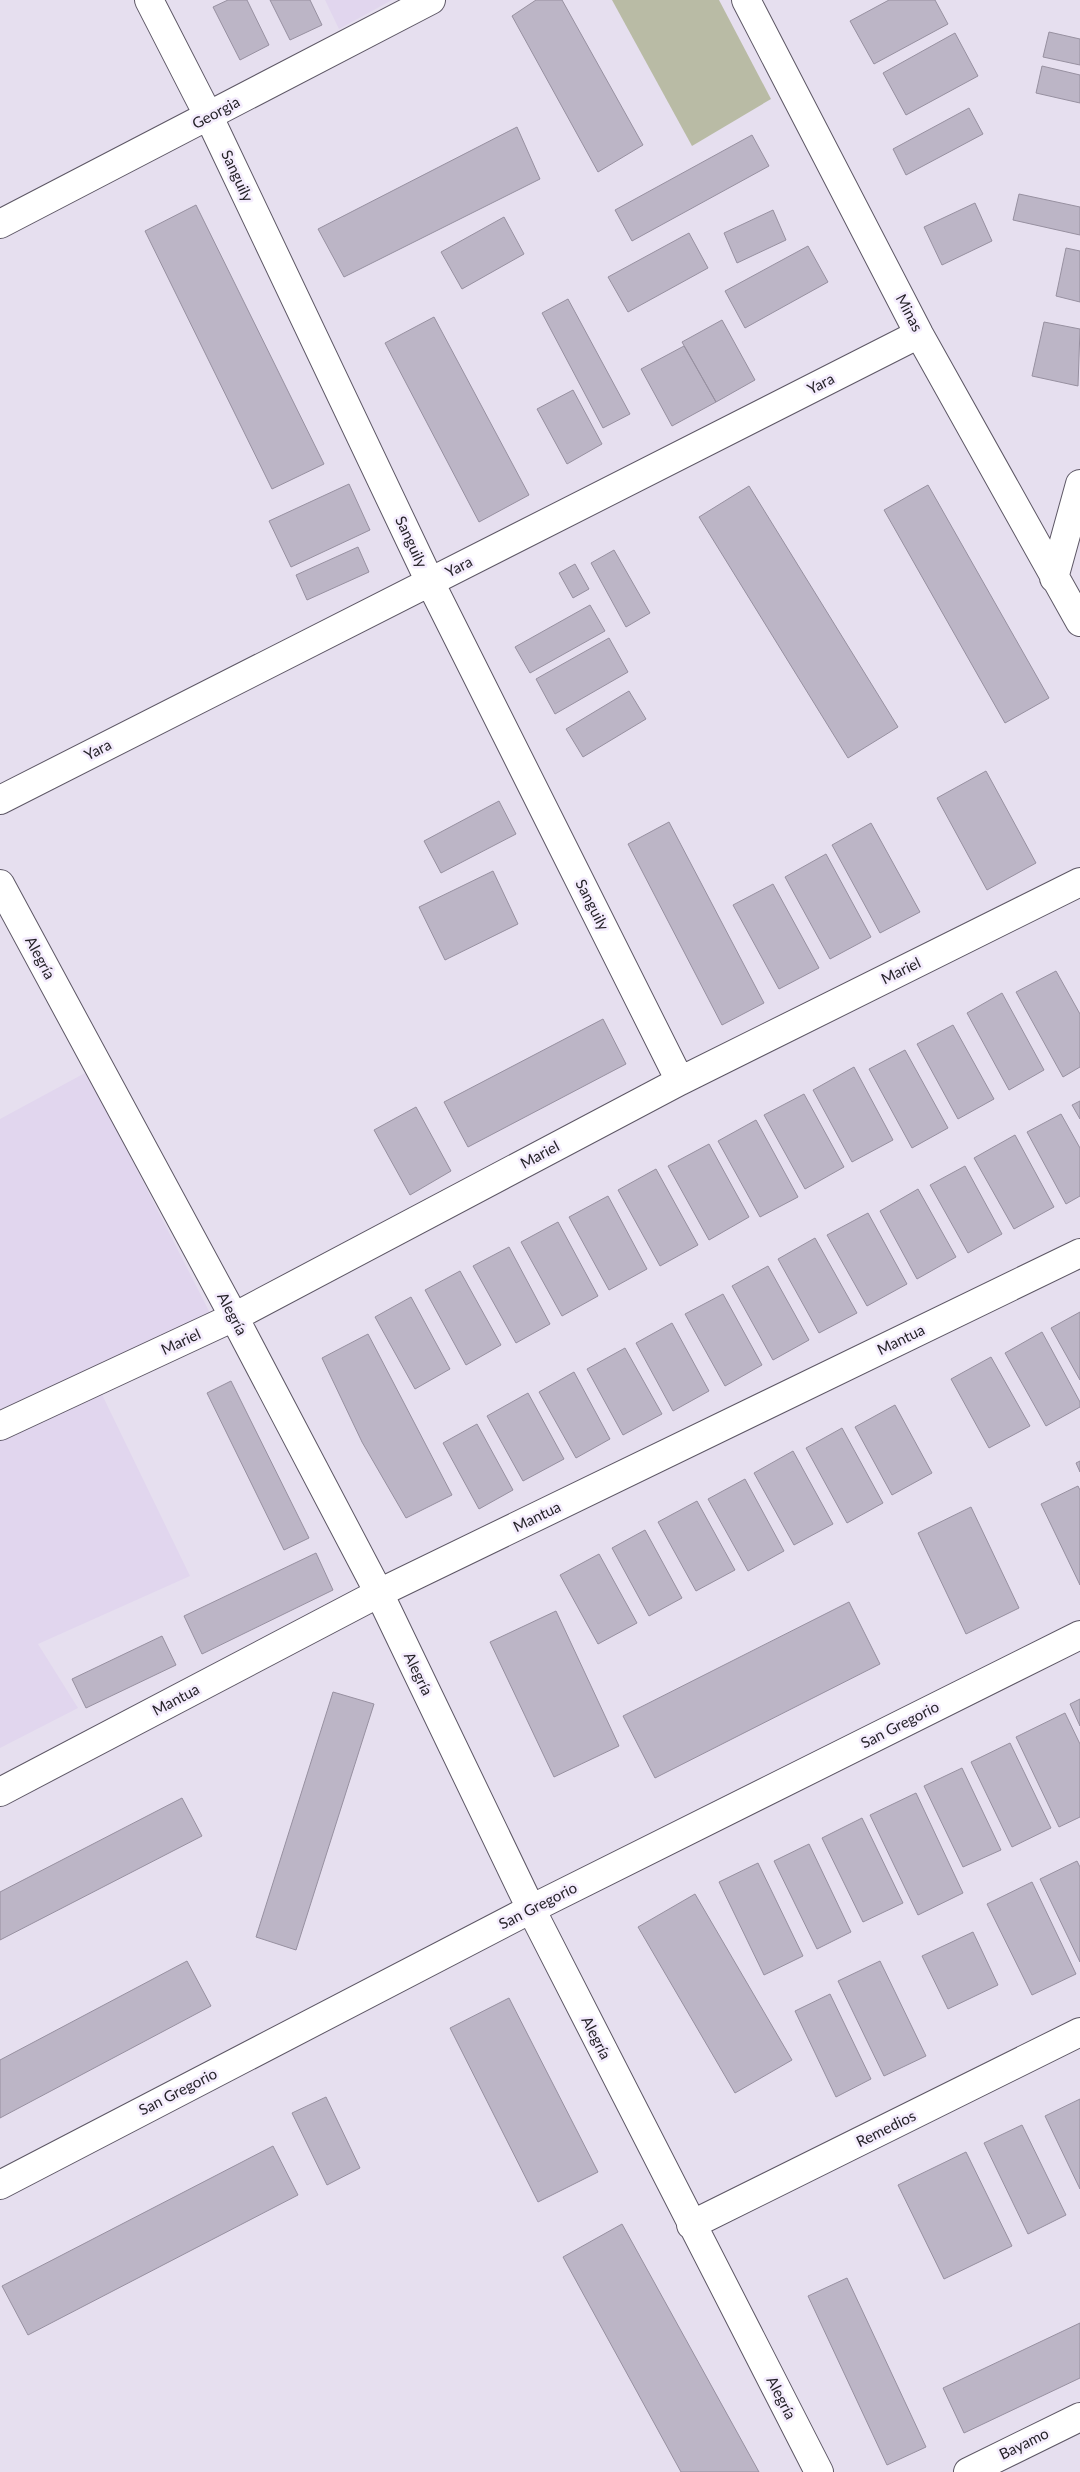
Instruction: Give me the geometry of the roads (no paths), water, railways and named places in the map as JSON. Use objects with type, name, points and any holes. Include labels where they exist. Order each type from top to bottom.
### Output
[{"type":"street","name":"Sanguily","points":[[149,0],[209,117],[430,582],[680,1081]]},
{"type":"street","name":"Georgia","points":[[0,224],[431,0]]},
{"type":"street","name":"Minas","points":[[746,0],[919,334],[1080,622]]},
{"type":"street","name":"Yara","points":[[0,800],[919,334]]},
{"type":"street","points":[[1054,578],[1080,484]]},
{"type":"street","name":"Mariel","points":[[0,1426],[234,1317],[680,1081],[1080,882]]},
{"type":"street","name":"Alegría","points":[[0,884],[234,1317],[379,1593],[531,1909],[691,2225],[820,2472]]},
{"type":"street","name":"Mantua","points":[[0,1792],[379,1593],[1080,1253]]},
{"type":"street","name":"San Gregorio","points":[[0,2185],[531,1909],[1080,1635]]},
{"type":"street","name":"Remedios","points":[[691,2225],[1080,2032]]},
{"type":"street","name":"Bayamo","points":[[968,2472],[1080,2417]]}]
